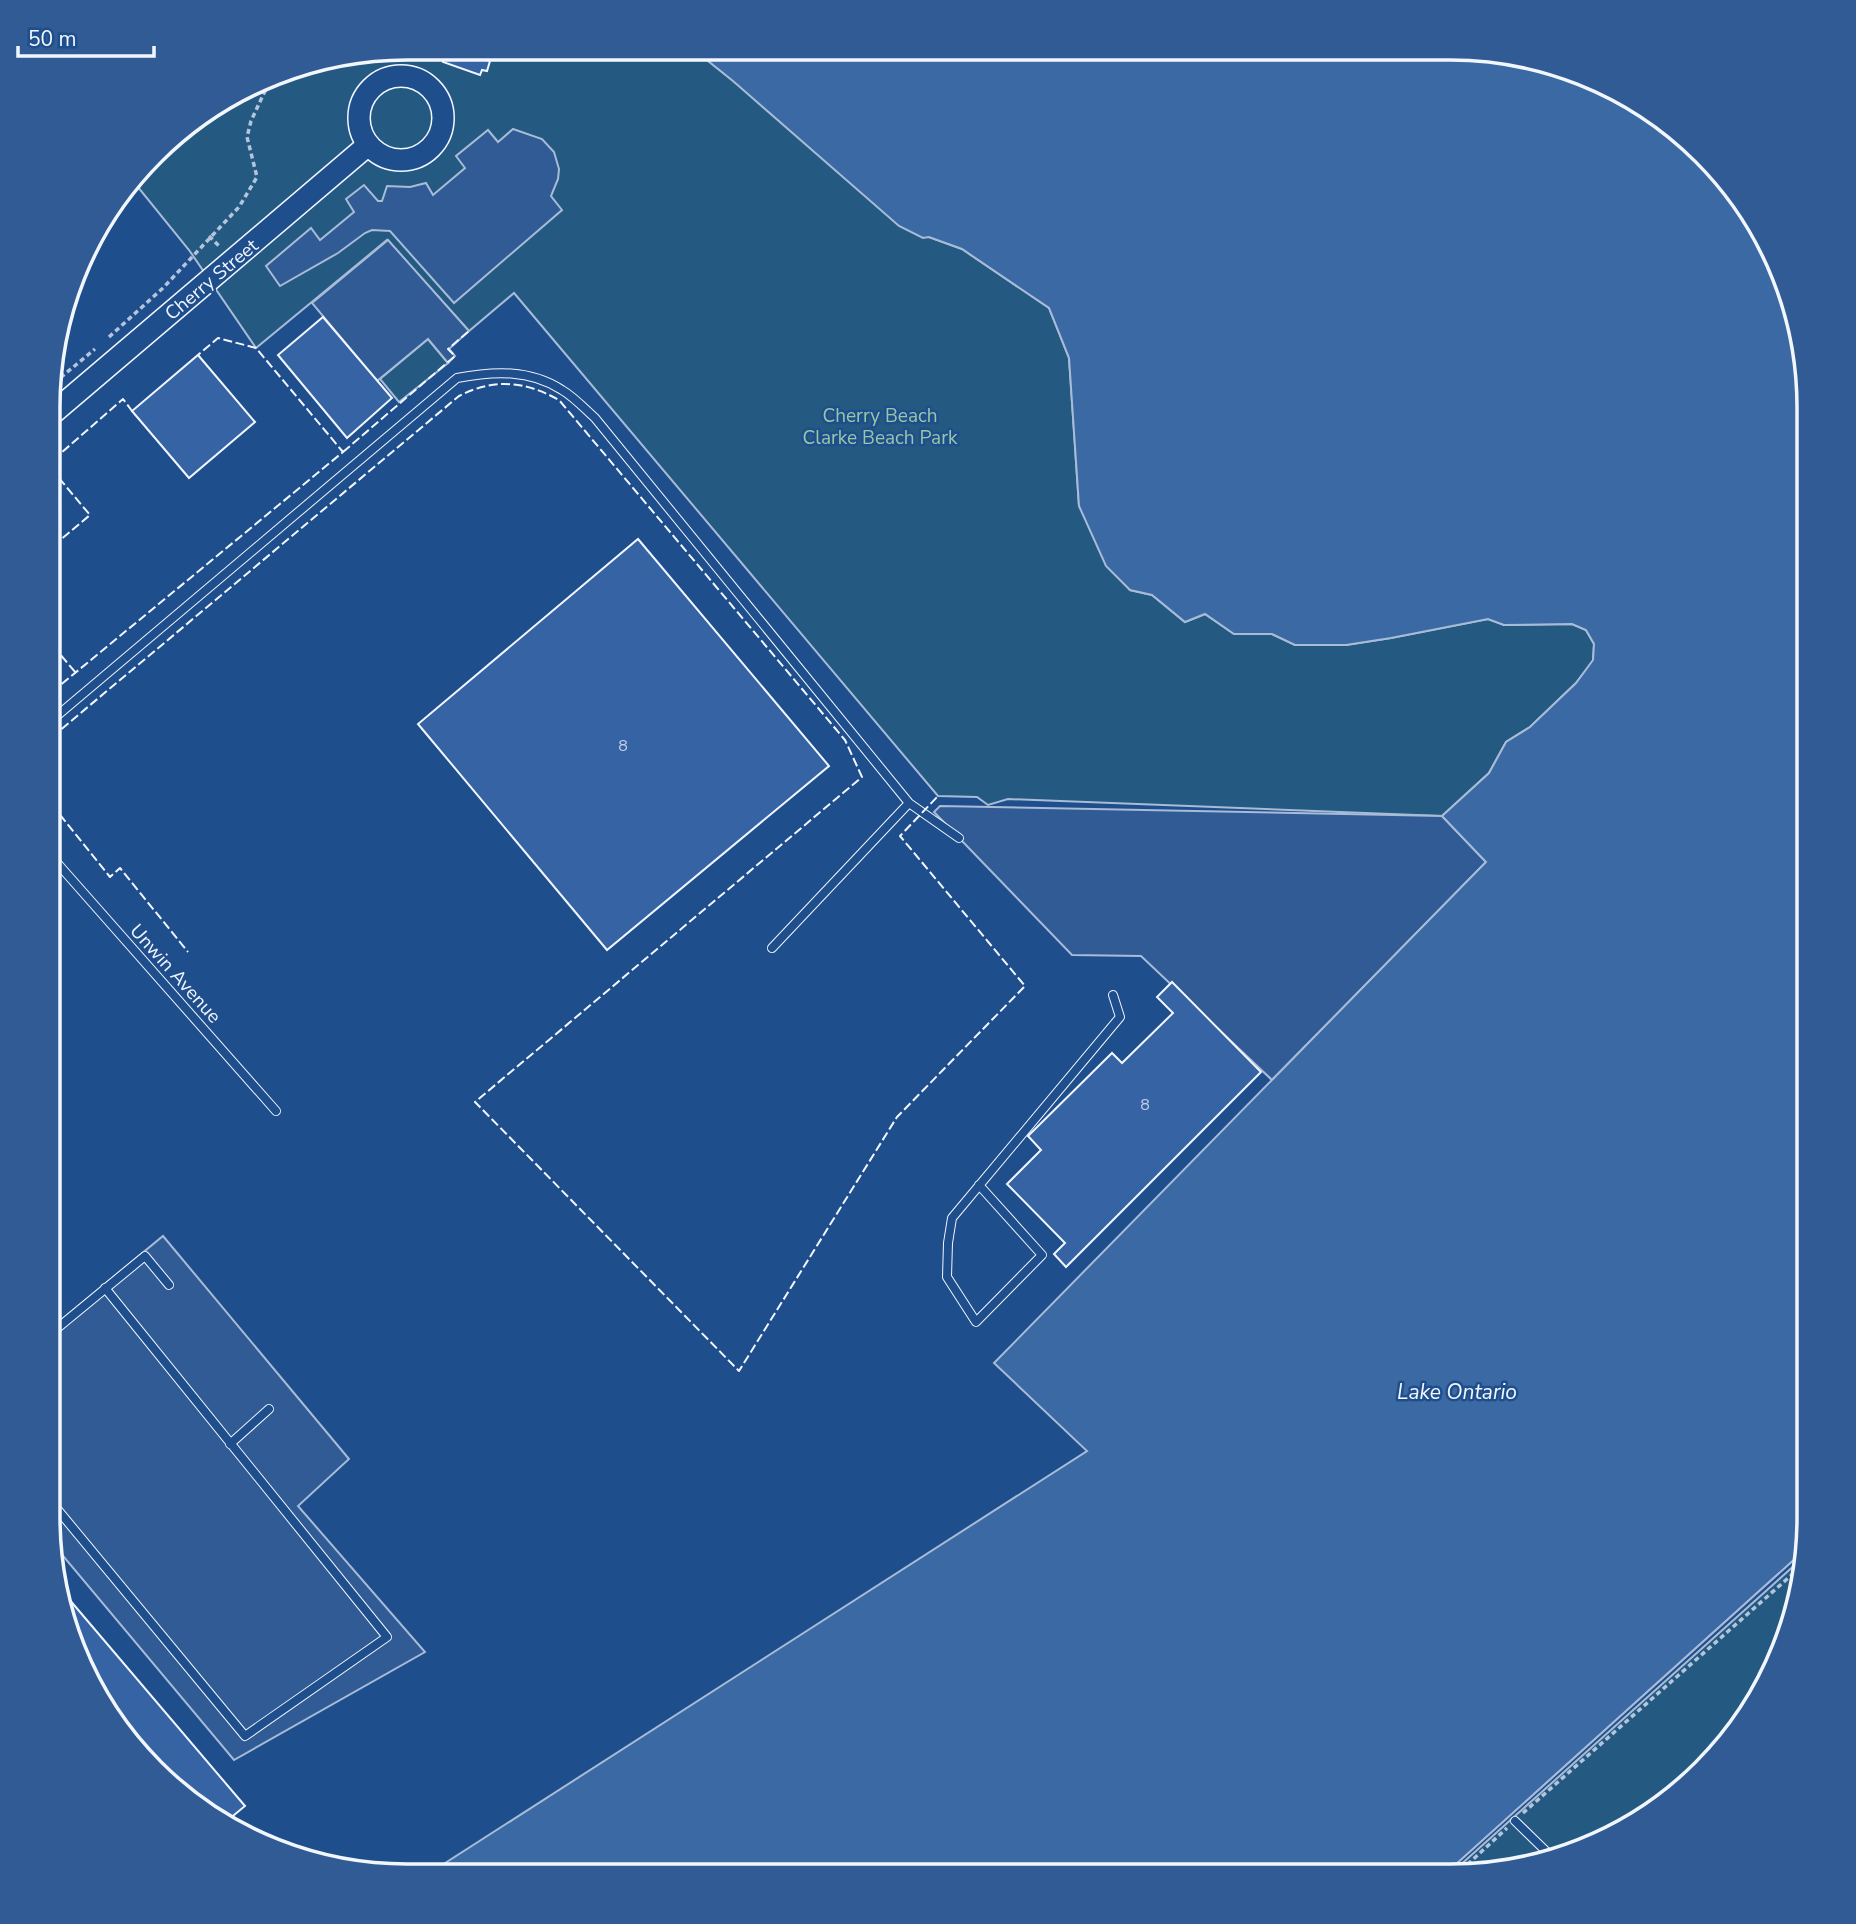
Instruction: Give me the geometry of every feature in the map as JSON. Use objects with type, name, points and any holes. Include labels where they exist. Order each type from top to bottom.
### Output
[{"type":"street","points":[[397,76],[409,77],[430,88],[442,109],[443,121],[441,132],[427,152],[417,158],[396,161],[376,153],[368,145],[361,133],[358,119],[360,105],[375,85],[397,76]]},
{"type":"street","name":"Cherry Street","points":[[60,407],[368,145]]},
{"type":"lane","points":[[60,713],[457,378],[485,372],[524,374],[562,390],[595,418],[909,803],[959,838]]},
{"type":"lane","points":[[772,948],[909,803]]},
{"type":"lane","name":"Unwin Avenue","points":[[60,866],[276,1111]]},
{"type":"lane","points":[[979,1185],[1042,1255],[976,1322],[947,1277],[952,1218],[979,1185],[1120,1017],[1113,995]]},
{"type":"lane","points":[[60,1326],[145,1256],[169,1285]]},
{"type":"lane","points":[[60,1512],[246,1736],[387,1637],[105,1288]]},
{"type":"lane","points":[[230,1444],[269,1409]]},
{"type":"lane","points":[[1515,1821],[1546,1851]]},
{"type":"path","points":[[106,340],[163,288],[239,207],[247,195],[257,177],[247,137],[251,121],[266,90]]},
{"type":"path","points":[[61,378],[95,349]]},
{"type":"path","points":[[1468,1864],[1792,1575]]},
{"type":"green space","name":"Cherry Beach Clarke Beach Park","points":[[384,60],[707,60],[929,237],[962,249],[1049,308],[1069,358],[1079,506],[1130,590],[1152,595],[1185,622],[1205,614],[1234,634],[1272,634],[1295,645],[1346,645],[1488,619],[1504,625],[1572,624],[1586,630],[1594,644],[1593,661],[1576,683],[1530,727],[1506,742],[1489,773],[1442,816],[1008,799],[988,805],[977,797],[938,796],[514,293],[469,331],[387,240],[256,348],[189,250],[138,187],[161,161],[195,131],[253,95],[295,78],[339,66]]},
{"type":"green space","points":[[428,339],[448,363],[399,402],[380,379]]},
{"type":"green space","points":[[1794,1560],[1785,1607],[1761,1671],[1725,1729],[1695,1763],[1642,1806],[1582,1838],[1517,1858],[1456,1864]]},
{"type":"shaded area","points":[[513,129],[542,139],[554,152],[559,169],[551,196],[562,210],[454,303],[390,231],[372,230],[365,233],[338,253],[280,286],[266,266],[311,228],[320,240],[354,212],[346,199],[364,185],[378,201],[382,201],[387,186],[410,187],[426,183],[433,195],[465,168],[456,156],[488,130],[498,142]]},
{"type":"shaded area","points":[[388,240],[469,331],[449,349],[455,356],[448,363],[428,339],[377,381],[312,303]]},
{"type":"shaded area","points":[[940,806],[1442,816],[1486,862],[1272,1080],[1141,956],[1072,955],[934,812]]},
{"type":"shaded area","points":[[163,1236],[349,1459],[298,1506],[425,1652],[234,1760],[61,1554],[60,1321]]},
{"type":"water","name":"Lake Ontario","points":[[707,60],[1472,60],[1517,66],[1561,78],[1603,95],[1661,131],[1695,161],[1725,195],[1750,233],[1770,274],[1790,339],[1797,407],[1797,1517],[1794,1560],[1456,1864],[444,1864],[1087,1451],[994,1363],[1486,862],[1442,816],[1489,773],[1506,742],[1530,727],[1576,683],[1593,660],[1594,644],[1586,630],[1572,624],[1504,625],[1488,619],[1346,645],[1295,645],[1272,634],[1234,634],[1205,614],[1185,622],[1152,595],[1130,590],[1106,566],[1079,506],[1069,358],[1049,308],[962,249],[929,237],[923,238],[899,226]]},
{"type":"pier","points":[[1794,1560],[1793,1566],[1461,1864],[1456,1864]]},
{"type":"building","points":[[490,61],[487,71],[482,70],[480,75],[443,62]]},
{"type":"building","points":[[323,317],[392,398],[347,438],[278,355]]},
{"type":"building","points":[[198,355],[255,422],[189,478],[132,411]]},
{"type":"building","points":[[638,539],[829,766],[607,950],[418,724]]},
{"type":"building","points":[[1172,982],[1261,1072],[1066,1267],[1054,1254],[1065,1243],[1007,1184],[1041,1150],[1028,1136],[1112,1053],[1122,1063],[1173,1013],[1157,997]]},
{"type":"building","points":[[69,1599],[245,1806],[232,1817],[214,1806],[161,1763],[131,1729],[95,1671]]},
{"type":"fence","points":[[343,452],[455,356],[448,349],[469,331]]},
{"type":"fence","points":[[60,685],[343,452],[256,348],[218,338],[198,355]]},
{"type":"fence","points":[[60,730],[459,396],[485,386],[509,384],[534,389],[559,400],[845,740],[862,777],[475,1102],[739,1371],[897,1117],[1025,986],[900,836],[938,796]]},
{"type":"fence","points":[[60,454],[123,399],[132,411]]},
{"type":"fence","points":[[60,479],[90,515],[60,540]]},
{"type":"fence","points":[[60,654],[76,673]]},
{"type":"fence","points":[[60,815],[110,877],[120,868],[188,952]]}]
